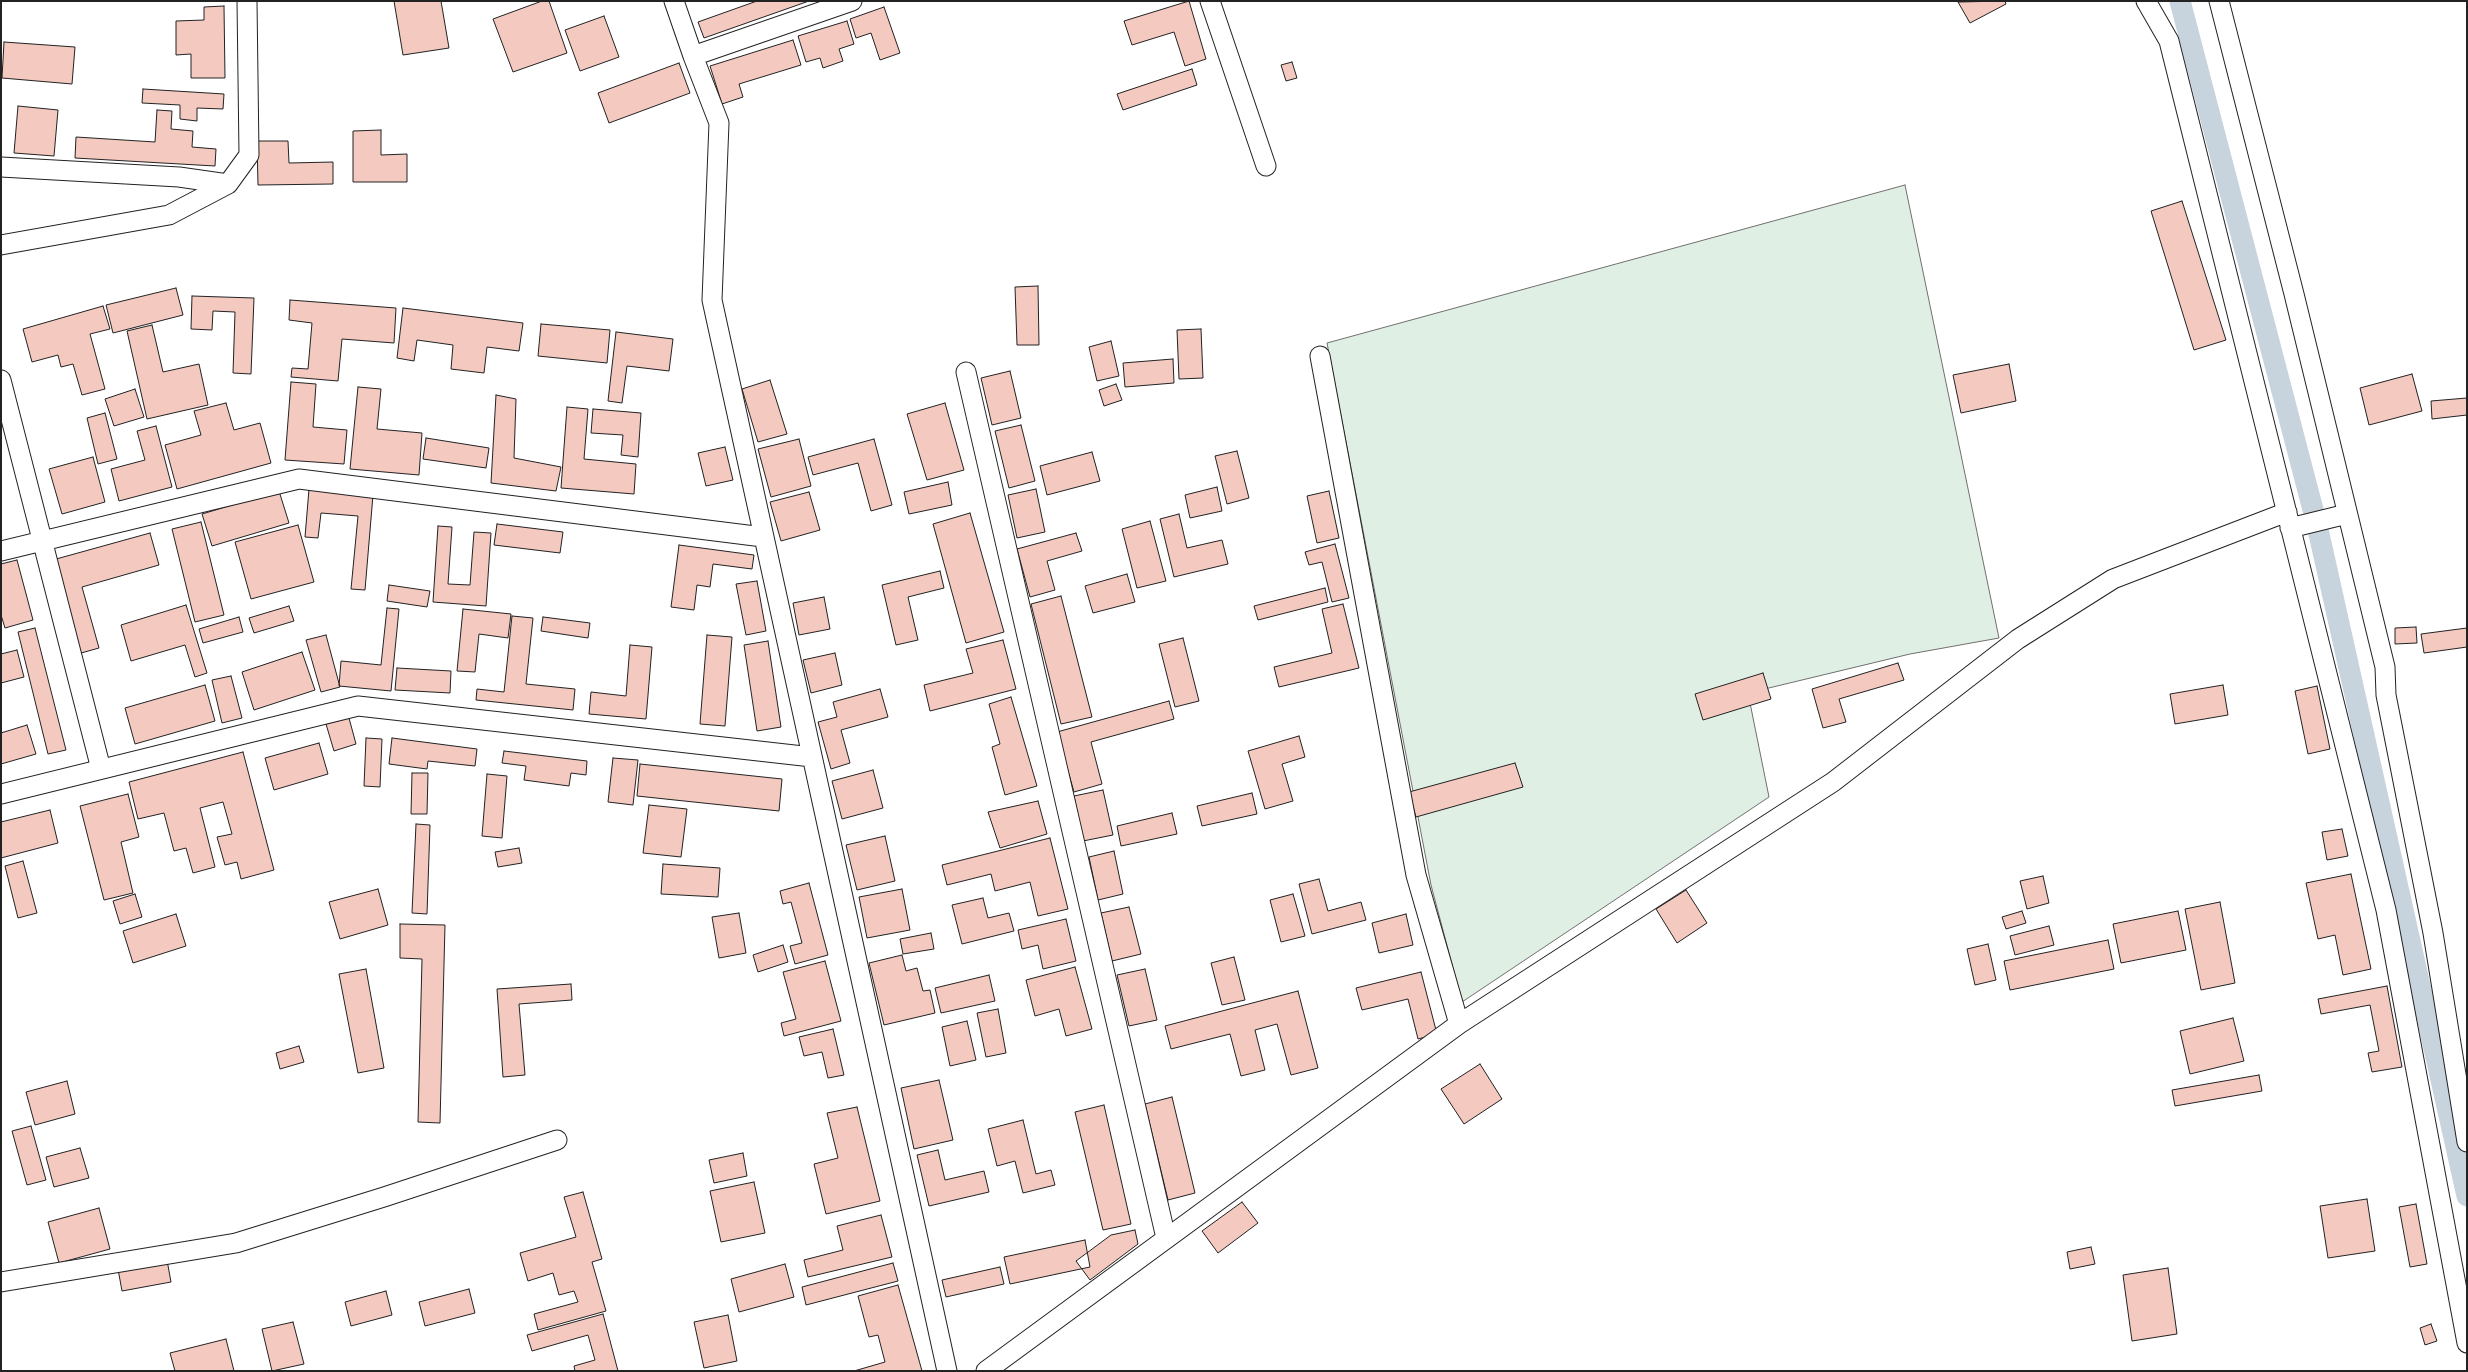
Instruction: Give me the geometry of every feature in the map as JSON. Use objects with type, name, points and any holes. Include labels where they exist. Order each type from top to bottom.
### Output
[{"type":"street","points":[[1,245],[169,216],[228,184],[249,155],[247,1]]},
{"type":"street","points":[[674,1],[719,124],[712,300],[947,1371]]},
{"type":"street","points":[[693,56],[852,1]]},
{"type":"street","points":[[1210,1],[1266,166]]},
{"type":"street","points":[[2146,1],[2169,41],[2386,910],[2467,1343]]},
{"type":"street","points":[[2219,1],[2294,294],[2385,667],[2386,695],[2435,942],[2467,1142]]},
{"type":"street","points":[[1,167],[180,177],[228,184]]},
{"type":"street","points":[[1320,356],[1416,875],[1460,1024]]},
{"type":"street","points":[[966,372],[1166,1238]]},
{"type":"street","points":[[1,380],[101,769]]},
{"type":"street","points":[[1,550],[299,479],[763,536]]},
{"type":"street","points":[[986,1371],[1460,1024],[1833,782],[2018,640],[2113,579],[2289,520],[2347,514]]},
{"type":"street","points":[[1,794],[358,706],[812,757]]},
{"type":"street","points":[[1,1282],[236,1243],[557,1140]]},
{"type":"green space","points":[[1905,185],[1999,638],[1910,654],[1748,693],[1769,797],[1462,1002],[1431,885],[1327,343]]},
{"type":"building","points":[[394,1],[441,1],[449,48],[403,55]]},
{"type":"building","points":[[542,1],[549,1],[567,53],[513,72],[493,19]]},
{"type":"building","points":[[757,1],[809,1],[704,38],[698,22]]},
{"type":"building","points":[[1189,1],[1206,59],[1185,66],[1174,32],[1132,45],[1124,21]]},
{"type":"building","points":[[2005,1],[2006,4],[1970,23],[1958,2]]},
{"type":"building","points":[[224,6],[225,78],[191,78],[191,54],[176,55],[176,21],[204,20],[204,7]]},
{"type":"building","points":[[884,7],[900,53],[880,60],[871,33],[856,38],[850,19]]},
{"type":"building","points":[[604,16],[619,57],[580,71],[565,30]]},
{"type":"building","points":[[847,21],[854,44],[839,49],[843,61],[823,68],[820,58],[806,62],[798,36]]},
{"type":"building","points":[[793,40],[801,65],[739,84],[743,97],[722,104],[710,66]]},
{"type":"building","points":[[4,42],[75,47],[72,84],[2,78]]},
{"type":"building","points":[[1292,62],[1297,78],[1286,81],[1281,65]]},
{"type":"building","points":[[679,63],[690,93],[609,123],[598,93]]},
{"type":"building","points":[[1192,69],[1197,85],[1123,110],[1117,94]]},
{"type":"building","points":[[143,89],[224,94],[223,109],[197,108],[197,121],[180,119],[180,105],[142,103]]},
{"type":"building","points":[[18,106],[58,110],[54,156],[14,153]]},
{"type":"building","points":[[157,110],[172,111],[171,129],[193,131],[192,147],[216,149],[215,166],[75,158],[76,137],[155,142]]},
{"type":"building","points":[[381,130],[381,155],[407,154],[407,182],[353,182],[353,131]]},
{"type":"building","points":[[257,141],[288,141],[289,163],[333,162],[333,184],[258,185]]},
{"type":"building","points":[[2182,201],[2226,340],[2194,350],[2151,211]]},
{"type":"building","points":[[1038,286],[1039,345],[1017,345],[1015,287]]},
{"type":"building","points":[[176,288],[183,315],[113,333],[106,305]]},
{"type":"building","points":[[192,296],[254,298],[251,374],[233,373],[235,312],[213,311],[212,330],[191,329]]},
{"type":"building","points":[[290,300],[396,308],[394,343],[342,339],[338,381],[291,377],[292,368],[308,369],[312,323],[289,320]]},
{"type":"building","points":[[103,306],[110,329],[90,334],[105,389],[82,395],[73,364],[61,367],[58,355],[32,362],[23,329]]},
{"type":"building","points":[[403,308],[523,323],[519,351],[487,347],[484,373],[451,369],[453,345],[417,340],[414,361],[397,358]]},
{"type":"building","points":[[541,324],[610,330],[607,363],[538,356]]},
{"type":"building","points":[[152,325],[163,372],[199,364],[208,405],[147,419],[127,331]]},
{"type":"building","points":[[1201,329],[1203,378],[1179,379],[1177,330]]},
{"type":"building","points":[[616,332],[673,339],[669,371],[627,366],[622,403],[608,401]]},
{"type":"building","points":[[1111,341],[1119,376],[1097,381],[1089,347]]},
{"type":"building","points":[[1173,359],[1174,383],[1125,387],[1123,363]]},
{"type":"building","points":[[2009,364],[2016,401],[1961,413],[1953,375]]},
{"type":"building","points":[[1010,371],[1021,418],[992,425],[981,378]]},
{"type":"building","points":[[2412,374],[2422,411],[2369,425],[2360,388]]},
{"type":"building","points":[[770,380],[787,434],[758,442],[742,389]]},
{"type":"building","points":[[291,382],[316,384],[313,427],[347,430],[344,464],[285,460]]},
{"type":"building","points":[[1116,384],[1122,400],[1104,406],[1099,390]]},
{"type":"building","points":[[358,387],[381,389],[377,429],[422,433],[419,475],[350,469]]},
{"type":"building","points":[[135,389],[144,417],[114,426],[105,399]]},
{"type":"building","points":[[496,395],[516,399],[514,458],[561,467],[556,491],[491,483]]},
{"type":"building","points":[[2467,398],[2467,415],[2432,419],[2431,401]]},
{"type":"building","points":[[226,403],[234,430],[260,423],[271,463],[177,489],[165,445],[201,435],[194,411]]},
{"type":"building","points":[[945,403],[964,470],[927,480],[907,414]]},
{"type":"building","points":[[567,407],[588,409],[584,459],[636,464],[634,494],[561,488]]},
{"type":"building","points":[[593,409],[641,413],[638,457],[621,455],[623,435],[591,433]]},
{"type":"building","points":[[105,413],[117,459],[98,464],[87,418]]},
{"type":"building","points":[[1021,425],[1035,481],[1009,488],[995,431]]},
{"type":"building","points":[[156,426],[172,487],[119,501],[111,469],[145,460],[137,431]]},
{"type":"building","points":[[426,438],[489,448],[486,468],[423,459]]},
{"type":"building","points":[[799,439],[811,486],[771,497],[758,449]]},
{"type":"building","points":[[874,439],[892,505],[871,511],[858,463],[813,475],[808,457]]},
{"type":"building","points":[[725,447],[733,480],[706,486],[698,453]]},
{"type":"building","points":[[1237,451],[1249,498],[1227,504],[1215,456]]},
{"type":"building","points":[[1092,452],[1100,481],[1047,495],[1040,466]]},
{"type":"building","points":[[93,457],[105,502],[62,514],[49,469]]},
{"type":"building","points":[[948,482],[952,505],[909,514],[904,492]]},
{"type":"building","points":[[1217,487],[1222,511],[1190,518],[1185,495]]},
{"type":"building","points":[[309,489],[373,495],[365,590],[351,589],[358,516],[321,513],[318,538],[305,537]]},
{"type":"building","points":[[1036,489],[1045,532],[1017,538],[1008,495]]},
{"type":"building","points":[[279,491],[289,523],[212,546],[202,514]]},
{"type":"building","points":[[1329,491],[1339,538],[1317,543],[1307,496]]},
{"type":"building","points":[[809,492],[820,530],[781,541],[770,502]]},
{"type":"building","points":[[970,513],[1004,632],[966,643],[933,524]]},
{"type":"building","points":[[1179,514],[1187,548],[1222,540],[1228,564],[1174,577],[1160,519]]},
{"type":"building","points":[[1150,521],[1166,581],[1137,588],[1122,529]]},
{"type":"building","points":[[201,522],[224,615],[195,622],[172,529]]},
{"type":"building","points":[[497,524],[563,532],[560,553],[494,545]]},
{"type":"building","points":[[298,525],[314,582],[251,599],[235,542]]},
{"type":"building","points":[[438,526],[452,527],[448,584],[470,585],[474,532],[491,533],[486,606],[433,602]]},
{"type":"building","points":[[150,533],[159,565],[82,587],[99,648],[74,655],[49,561]]},
{"type":"building","points":[[1076,533],[1082,551],[1047,561],[1055,590],[1030,597],[1017,549]]},
{"type":"building","points":[[1335,544],[1349,598],[1332,602],[1322,562],[1309,565],[1305,552]]},
{"type":"building","points":[[679,545],[754,555],[752,569],[713,564],[710,587],[697,585],[694,610],[671,607]]},
{"type":"building","points":[[17,560],[33,620],[5,628],[1,615],[1,564]]},
{"type":"building","points":[[940,571],[944,588],[908,597],[918,640],[896,645],[882,585]]},
{"type":"building","points":[[1127,574],[1135,602],[1093,613],[1085,586]]},
{"type":"building","points":[[757,581],[766,631],[746,635],[736,584]]},
{"type":"building","points":[[389,585],[430,591],[427,607],[387,601]]},
{"type":"building","points":[[1325,588],[1328,602],[1258,620],[1254,606]]},
{"type":"building","points":[[1061,596],[1092,717],[1061,724],[1031,604]]},
{"type":"building","points":[[824,597],[830,629],[799,635],[793,603]]},
{"type":"building","points":[[1343,604],[1359,668],[1279,687],[1274,667],[1332,653],[1322,609]]},
{"type":"building","points":[[186,605],[207,673],[195,677],[185,645],[131,661],[121,625]]},
{"type":"building","points":[[289,606],[294,621],[254,633],[249,618]]},
{"type":"building","points":[[387,608],[399,609],[391,691],[339,686],[341,661],[381,665]]},
{"type":"building","points":[[463,609],[511,614],[508,638],[479,634],[475,672],[457,671]]},
{"type":"building","points":[[512,616],[533,618],[526,684],[575,689],[573,710],[476,700],[477,689],[504,692]]},
{"type":"building","points":[[239,617],[243,632],[203,643],[199,629]]},
{"type":"building","points":[[543,617],[590,623],[588,638],[541,631]]},
{"type":"building","points":[[2416,627],[2417,643],[2395,644],[2395,628]]},
{"type":"building","points":[[35,628],[66,750],[48,754],[18,632]]},
{"type":"building","points":[[2467,628],[2467,647],[2424,653],[2421,634]]},
{"type":"building","points":[[326,635],[340,687],[321,692],[306,640]]},
{"type":"building","points":[[707,635],[732,637],[725,726],[700,724]]},
{"type":"building","points":[[1183,638],[1199,701],[1175,707],[1159,644]]},
{"type":"building","points":[[1003,640],[1016,689],[930,711],[924,685],[973,673],[966,649]]},
{"type":"building","points":[[768,641],[781,727],[757,731],[744,645]]},
{"type":"building","points":[[630,645],[652,647],[646,719],[589,714],[591,692],[626,696]]},
{"type":"building","points":[[17,650],[24,677],[1,683],[1,654]]},
{"type":"building","points":[[302,652],[315,690],[254,710],[242,672]]},
{"type":"building","points":[[835,653],[842,685],[811,693],[803,660]]},
{"type":"building","points":[[1898,663],[1904,680],[1839,699],[1846,722],[1823,728],[1812,689]]},
{"type":"building","points":[[397,668],[451,671],[450,693],[395,690]]},
{"type":"building","points":[[1763,673],[1771,699],[1703,720],[1695,694]]},
{"type":"building","points":[[231,676],[242,718],[222,723],[212,680]]},
{"type":"building","points":[[205,685],[215,721],[135,744],[125,708]]},
{"type":"building","points":[[2223,685],[2228,715],[2175,724],[2170,694]]},
{"type":"building","points":[[2317,686],[2330,749],[2308,754],[2295,691]]},
{"type":"building","points":[[880,689],[888,717],[841,730],[850,763],[831,769],[818,722],[837,717],[833,702]]},
{"type":"building","points":[[1011,697],[1037,786],[1005,795],[992,747],[1000,744],[989,704]]},
{"type":"building","points":[[1169,701],[1174,719],[1091,742],[1102,784],[1074,792],[1057,732]]},
{"type":"building","points":[[349,718],[356,744],[334,751],[326,724]]},
{"type":"building","points":[[27,725],[36,754],[1,764],[1,733]]},
{"type":"building","points":[[1299,736],[1305,757],[1282,764],[1293,801],[1265,809],[1248,751]]},
{"type":"building","points":[[366,738],[382,739],[380,787],[364,786]]},
{"type":"building","points":[[392,738],[477,749],[475,766],[428,761],[427,769],[389,764]]},
{"type":"building","points":[[319,743],[328,774],[274,790],[265,758]]},
{"type":"building","points":[[504,751],[587,761],[586,775],[571,773],[569,786],[524,780],[526,766],[502,763]]},
{"type":"building","points":[[243,752],[274,870],[241,879],[237,862],[225,865],[217,837],[232,834],[223,802],[200,808],[215,867],[193,873],[186,848],[174,851],[164,813],[138,819],[129,782]]},
{"type":"building","points":[[613,758],[638,760],[633,805],[608,802]]},
{"type":"building","points":[[1515,763],[1523,787],[1416,817],[1409,792]]},
{"type":"building","points":[[640,764],[782,779],[779,811],[637,796]]},
{"type":"building","points":[[873,770],[883,808],[842,819],[832,781]]},
{"type":"building","points":[[412,773],[428,773],[427,814],[411,814]]},
{"type":"building","points":[[487,774],[507,776],[502,838],[482,836]]},
{"type":"building","points":[[1103,790],[1113,835],[1083,841],[1074,796]]},
{"type":"building","points":[[1252,793],[1257,814],[1202,826],[1197,806]]},
{"type":"building","points":[[128,794],[139,837],[121,842],[133,893],[104,900],[80,806]]},
{"type":"building","points":[[1038,801],[1047,834],[1000,848],[988,812]]},
{"type":"building","points":[[649,805],[687,809],[681,857],[643,853]]},
{"type":"building","points":[[50,810],[58,843],[1,858],[1,822]]},
{"type":"building","points":[[1172,813],[1177,834],[1121,846],[1117,826]]},
{"type":"building","points":[[416,824],[430,825],[427,914],[412,913]]},
{"type":"building","points":[[2342,829],[2348,856],[2327,860],[2322,832]]},
{"type":"building","points":[[885,836],[895,881],[857,890],[846,845]]},
{"type":"building","points":[[1050,838],[1068,909],[1038,916],[1030,882],[995,891],[991,874],[947,885],[942,865]]},
{"type":"building","points":[[519,848],[522,863],[498,867],[495,852]]},
{"type":"building","points":[[1114,851],[1123,894],[1098,900],[1089,857]]},
{"type":"building","points":[[23,861],[37,913],[18,918],[5,866]]},
{"type":"building","points":[[663,864],[720,868],[718,897],[661,894]]},
{"type":"building","points":[[2351,874],[2371,969],[2343,975],[2335,935],[2318,939],[2306,883]]},
{"type":"building","points":[[2043,876],[2049,903],[2027,909],[2020,881]]},
{"type":"building","points":[[1319,879],[1328,911],[1361,902],[1366,920],[1312,934],[1299,884]]},
{"type":"building","points":[[809,883],[828,955],[795,964],[790,946],[802,943],[791,902],[783,904],[780,891]]},
{"type":"building","points":[[378,889],[388,925],[340,939],[329,902]]},
{"type":"building","points":[[902,889],[910,930],[867,938],[859,897]]},
{"type":"building","points":[[1686,890],[1707,923],[1677,943],[1656,909]]},
{"type":"building","points":[[135,894],[142,917],[120,924],[113,901]]},
{"type":"building","points":[[1293,894],[1305,936],[1281,942],[1270,900]]},
{"type":"building","points":[[983,898],[988,918],[1009,913],[1014,931],[962,944],[952,905]]},
{"type":"building","points":[[2220,902],[2235,983],[2201,990],[2185,909]]},
{"type":"building","points":[[1129,907],[1141,954],[1112,961],[1101,913]]},
{"type":"building","points":[[2022,911],[2026,923],[2006,929],[2002,917]]},
{"type":"building","points":[[2178,911],[2186,950],[2121,963],[2113,924]]},
{"type":"building","points":[[739,913],[746,953],[719,958],[712,917]]},
{"type":"building","points":[[176,914],[186,946],[133,963],[123,931]]},
{"type":"building","points":[[1406,914],[1413,945],[1379,953],[1372,923]]},
{"type":"building","points":[[1066,919],[1076,961],[1043,969],[1038,945],[1022,949],[1018,930]]},
{"type":"building","points":[[400,924],[445,925],[440,1123],[418,1122],[422,959],[400,958]]},
{"type":"building","points":[[2049,926],[2054,945],[2015,955],[2010,936]]},
{"type":"building","points":[[931,933],[934,949],[903,954],[900,939]]},
{"type":"building","points":[[2108,940],[2114,969],[2010,990],[2004,961]]},
{"type":"building","points":[[1988,944],[1996,980],[1975,985],[1967,949]]},
{"type":"building","points":[[783,945],[788,962],[758,972],[753,955]]},
{"type":"building","points":[[902,955],[906,971],[917,968],[923,991],[930,990],[935,1013],[884,1025],[869,963]]},
{"type":"building","points":[[1234,957],[1245,1000],[1222,1005],[1211,963]]},
{"type":"building","points":[[825,961],[841,1021],[784,1036],[781,1023],[796,1019],[783,972]]},
{"type":"building","points":[[1075,967],[1092,1029],[1066,1036],[1059,1009],[1035,1016],[1026,980]]},
{"type":"building","points":[[366,969],[384,1068],[358,1073],[339,974]]},
{"type":"building","points":[[1145,969],[1157,1020],[1129,1026],[1117,975]]},
{"type":"building","points":[[1421,972],[1437,1034],[1418,1039],[1408,999],[1362,1010],[1356,988]]},
{"type":"building","points":[[989,975],[995,1001],[941,1013],[935,988]]},
{"type":"building","points":[[571,984],[572,1000],[519,1004],[525,1075],[503,1077],[497,989]]},
{"type":"building","points":[[2387,986],[2402,1067],[2372,1072],[2368,1053],[2379,1051],[2370,1005],[2321,1014],[2318,999]]},
{"type":"building","points":[[1298,991],[1318,1068],[1291,1075],[1277,1024],[1255,1030],[1265,1070],[1241,1076],[1230,1034],[1171,1049],[1165,1026]]},
{"type":"building","points":[[998,1009],[1006,1053],[986,1057],[977,1013]]},
{"type":"building","points":[[2233,1018],[2244,1061],[2190,1074],[2180,1031]]},
{"type":"building","points":[[967,1021],[976,1060],[950,1066],[942,1027]]},
{"type":"building","points":[[833,1029],[844,1075],[828,1078],[822,1052],[804,1056],[799,1037]]},
{"type":"building","points":[[299,1046],[304,1062],[280,1069],[276,1053]]},
{"type":"building","points":[[1480,1064],[1502,1099],[1464,1124],[1441,1089]]},
{"type":"building","points":[[2259,1075],[2262,1091],[2175,1106],[2172,1090]]},
{"type":"building","points":[[939,1080],[953,1140],[914,1149],[901,1088]]},
{"type":"building","points":[[67,1081],[75,1114],[35,1125],[26,1092]]},
{"type":"building","points":[[1172,1097],[1195,1193],[1168,1200],[1145,1104]]},
{"type":"building","points":[[1104,1105],[1131,1224],[1103,1230],[1075,1112]]},
{"type":"building","points":[[857,1107],[880,1201],[826,1214],[814,1164],[838,1158],[827,1113]]},
{"type":"building","points":[[1023,1120],[1036,1174],[1051,1170],[1055,1185],[1023,1193],[1015,1161],[997,1166],[988,1129]]},
{"type":"building","points":[[31,1126],[46,1180],[27,1185],[12,1131]]},
{"type":"building","points":[[80,1148],[89,1178],[54,1187],[46,1157]]},
{"type":"building","points":[[938,1150],[945,1180],[984,1171],[989,1192],[929,1206],[917,1155]]},
{"type":"building","points":[[743,1153],[747,1176],[714,1183],[709,1160]]},
{"type":"building","points":[[754,1182],[765,1233],[721,1242],[710,1191]]},
{"type":"building","points":[[583,1192],[602,1259],[592,1262],[606,1311],[538,1330],[534,1314],[578,1302],[574,1291],[559,1295],[553,1273],[528,1281],[520,1253],[576,1237],[564,1197]]},
{"type":"building","points":[[2367,1199],[2375,1251],[2328,1258],[2320,1206]]},
{"type":"building","points":[[1242,1202],[1258,1223],[1218,1253],[1202,1231]]},
{"type":"building","points":[[2416,1204],[2427,1264],[2410,1267],[2399,1207]]},
{"type":"building","points":[[99,1208],[110,1249],[59,1263],[48,1222]]},
{"type":"building","points":[[881,1215],[892,1257],[808,1277],[804,1260],[843,1250],[837,1226]]},
{"type":"building","points":[[1135,1230],[1138,1244],[1090,1280],[1076,1261],[1111,1235]]},
{"type":"building","points":[[1085,1240],[1090,1267],[1010,1284],[1004,1257]]},
{"type":"building","points":[[2091,1247],[2095,1264],[2070,1269],[2067,1252]]},
{"type":"building","points":[[167,1260],[171,1282],[122,1291],[118,1269]]},
{"type":"building","points":[[893,1263],[898,1281],[806,1305],[802,1287]]},
{"type":"building","points":[[785,1264],[794,1297],[739,1312],[731,1279]]},
{"type":"building","points":[[1000,1267],[1004,1284],[946,1297],[942,1280]]},
{"type":"building","points":[[2168,1268],[2177,1334],[2132,1341],[2123,1275]]},
{"type":"building","points":[[898,1285],[922,1371],[854,1371],[885,1362],[878,1335],[869,1337],[858,1296]]},
{"type":"building","points":[[469,1289],[475,1313],[425,1326],[419,1302]]},
{"type":"building","points":[[386,1291],[392,1315],[351,1326],[345,1302]]},
{"type":"building","points":[[603,1314],[618,1371],[575,1371],[574,1366],[595,1360],[588,1335],[532,1351],[527,1335]]},
{"type":"building","points":[[728,1315],[737,1361],[704,1368],[694,1322]]},
{"type":"building","points":[[293,1322],[304,1364],[272,1371],[262,1329]]},
{"type":"building","points":[[2431,1324],[2437,1341],[2425,1345],[2420,1328]]},
{"type":"building","points":[[226,1339],[234,1371],[175,1371],[170,1353]]},
{"type":"waterway","points":[[2180,1],[2317,525],[2467,1196]]}]
